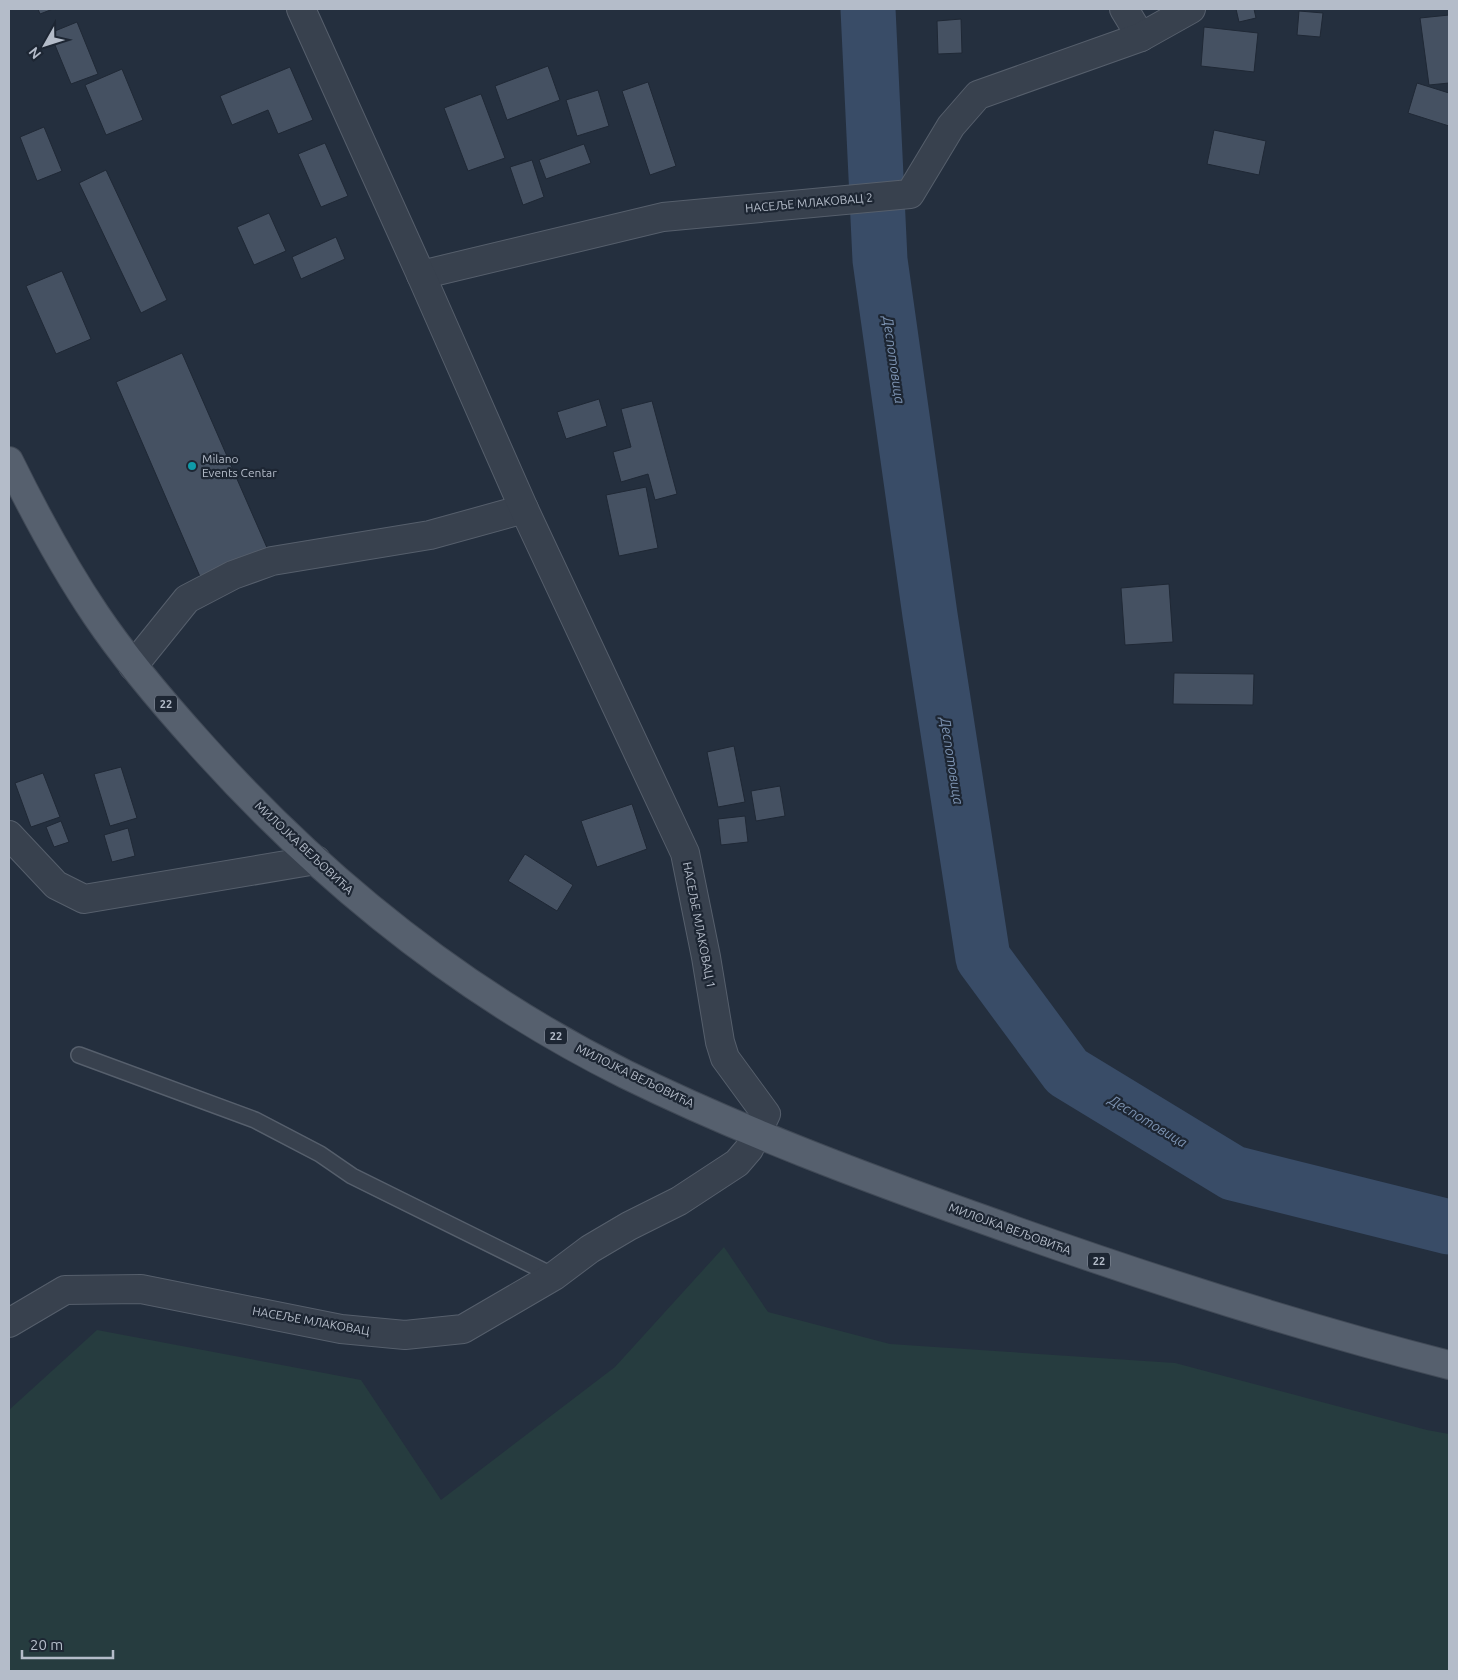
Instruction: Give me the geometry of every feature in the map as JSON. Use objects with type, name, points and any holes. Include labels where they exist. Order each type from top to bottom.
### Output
[{"type":"main road","name":"МИЛОЈКА ВЕЉОВИЋА","points":[[9,461],[59,557],[96,616],[133,666],[228,775],[371,910],[429,954],[533,1022],[624,1073],[758,1132],[953,1208],[1163,1283],[1359,1342],[1449,1365]]},
{"type":"street","points":[[133,666],[187,599],[233,575],[272,562],[430,535],[524,509],[301,9]]},
{"type":"street","points":[[1124,9],[1141,37]]},
{"type":"street","name":"НАСЕЉЕ МЛАКОВАЦ 2","points":[[421,275],[663,217],[910,194],[951,126],[978,95],[1141,37],[1191,9]]},
{"type":"street","name":"НАСЕЉЕ МЛАКОВАЦ 1","points":[[524,509],[685,854],[706,957],[720,1042],[725,1058],[766,1114],[758,1132]]},
{"type":"street","points":[[9,835],[56,885],[84,899],[316,860]]},
{"type":"street","name":"НАСЕЉЕ МЛАКОВАЦ","points":[[9,1323],[65,1290],[141,1289],[341,1328],[404,1335],[462,1329],[554,1276],[590,1249],[629,1226],[679,1201],[737,1163],[749,1149],[758,1132]]},
{"type":"lane","points":[[78,1055],[255,1120],[320,1154],[352,1176],[554,1276]]},
{"type":"green space","points":[[724,1247],[768,1312],[890,1344],[1175,1363],[1427,1430],[1449,1434],[1449,1671],[9,1671],[9,1410],[97,1330],[361,1380],[441,1500],[615,1367]]},
{"type":"building","points":[[38,9],[53,9],[40,14]]},
{"type":"building","points":[[1236,9],[1254,9],[1256,18],[1239,22]]},
{"type":"building","points":[[1299,11],[1323,13],[1320,37],[1297,35]]},
{"type":"building","points":[[1449,15],[1449,83],[1429,85],[1420,18]]},
{"type":"building","points":[[961,19],[962,53],[938,54],[937,21]]},
{"type":"building","points":[[77,22],[98,74],[71,84],[50,33]]},
{"type":"building","points":[[1204,27],[1258,33],[1254,72],[1201,66]]},
{"type":"building","points":[[548,66],[560,100],[507,120],[495,86]]},
{"type":"building","points":[[290,67],[313,120],[278,134],[268,110],[232,125],[220,96]]},
{"type":"building","points":[[122,69],[143,120],[106,135],[85,85]]},
{"type":"building","points":[[648,82],[676,166],[650,175],[622,91]]},
{"type":"building","points":[[1417,83],[1449,93],[1449,126],[1408,113]]},
{"type":"building","points":[[598,90],[609,126],[577,136],[566,100]]},
{"type":"building","points":[[481,94],[505,158],[468,171],[444,108]]},
{"type":"building","points":[[44,127],[62,171],[37,181],[20,137]]},
{"type":"building","points":[[1214,130],[1266,141],[1259,175],[1207,164]]},
{"type":"building","points":[[325,143],[348,196],[321,207],[298,154]]},
{"type":"building","points":[[584,144],[591,163],[546,179],[539,160]]},
{"type":"building","points":[[532,160],[544,197],[523,205],[510,167]]},
{"type":"building","points":[[106,170],[167,300],[141,313],[79,183]]},
{"type":"building","points":[[269,213],[286,251],[254,265],[237,227]]},
{"type":"building","points":[[336,237],[345,259],[301,279],[292,257]]},
{"type":"building","points":[[62,271],[91,339],[56,354],[26,286]]},
{"type":"building","name":"Milano Events Centar","points":[[182,353],[268,550],[201,579],[116,382]]},
{"type":"building","points":[[599,399],[607,426],[566,439],[557,412]]},
{"type":"building","points":[[652,401],[677,494],[655,500],[648,474],[621,482],[613,452],[631,447],[621,409]]},
{"type":"building","points":[[646,487],[658,548],[619,556],[606,495]]},
{"type":"building","points":[[1169,584],[1173,642],[1125,645],[1121,588]]},
{"type":"building","points":[[1174,673],[1254,674],[1253,705],[1173,704]]},
{"type":"building","points":[[734,746],[745,802],[718,807],[707,752]]},
{"type":"building","points":[[121,767],[137,818],[110,826],[94,774]]},
{"type":"building","points":[[43,773],[60,817],[31,827],[15,783]]},
{"type":"building","points":[[780,786],[785,816],[756,821],[751,791]]},
{"type":"building","points":[[632,804],[647,849],[597,867],[581,821]]},
{"type":"building","points":[[745,816],[748,842],[721,845],[718,819]]},
{"type":"building","points":[[61,821],[69,842],[54,847],[46,827]]},
{"type":"building","points":[[128,828],[135,856],[112,862],[104,835]]},
{"type":"building","points":[[525,854],[573,885],[557,911],[508,881]]},
{"type":"waterway","name":"Деспотовица","points":[[868,9],[880,260],[930,615],[983,958],[1067,1072],[1233,1173],[1449,1227]]},
{"type":"place","name":"Milano Events Centar","points":[[192,466]]}]
